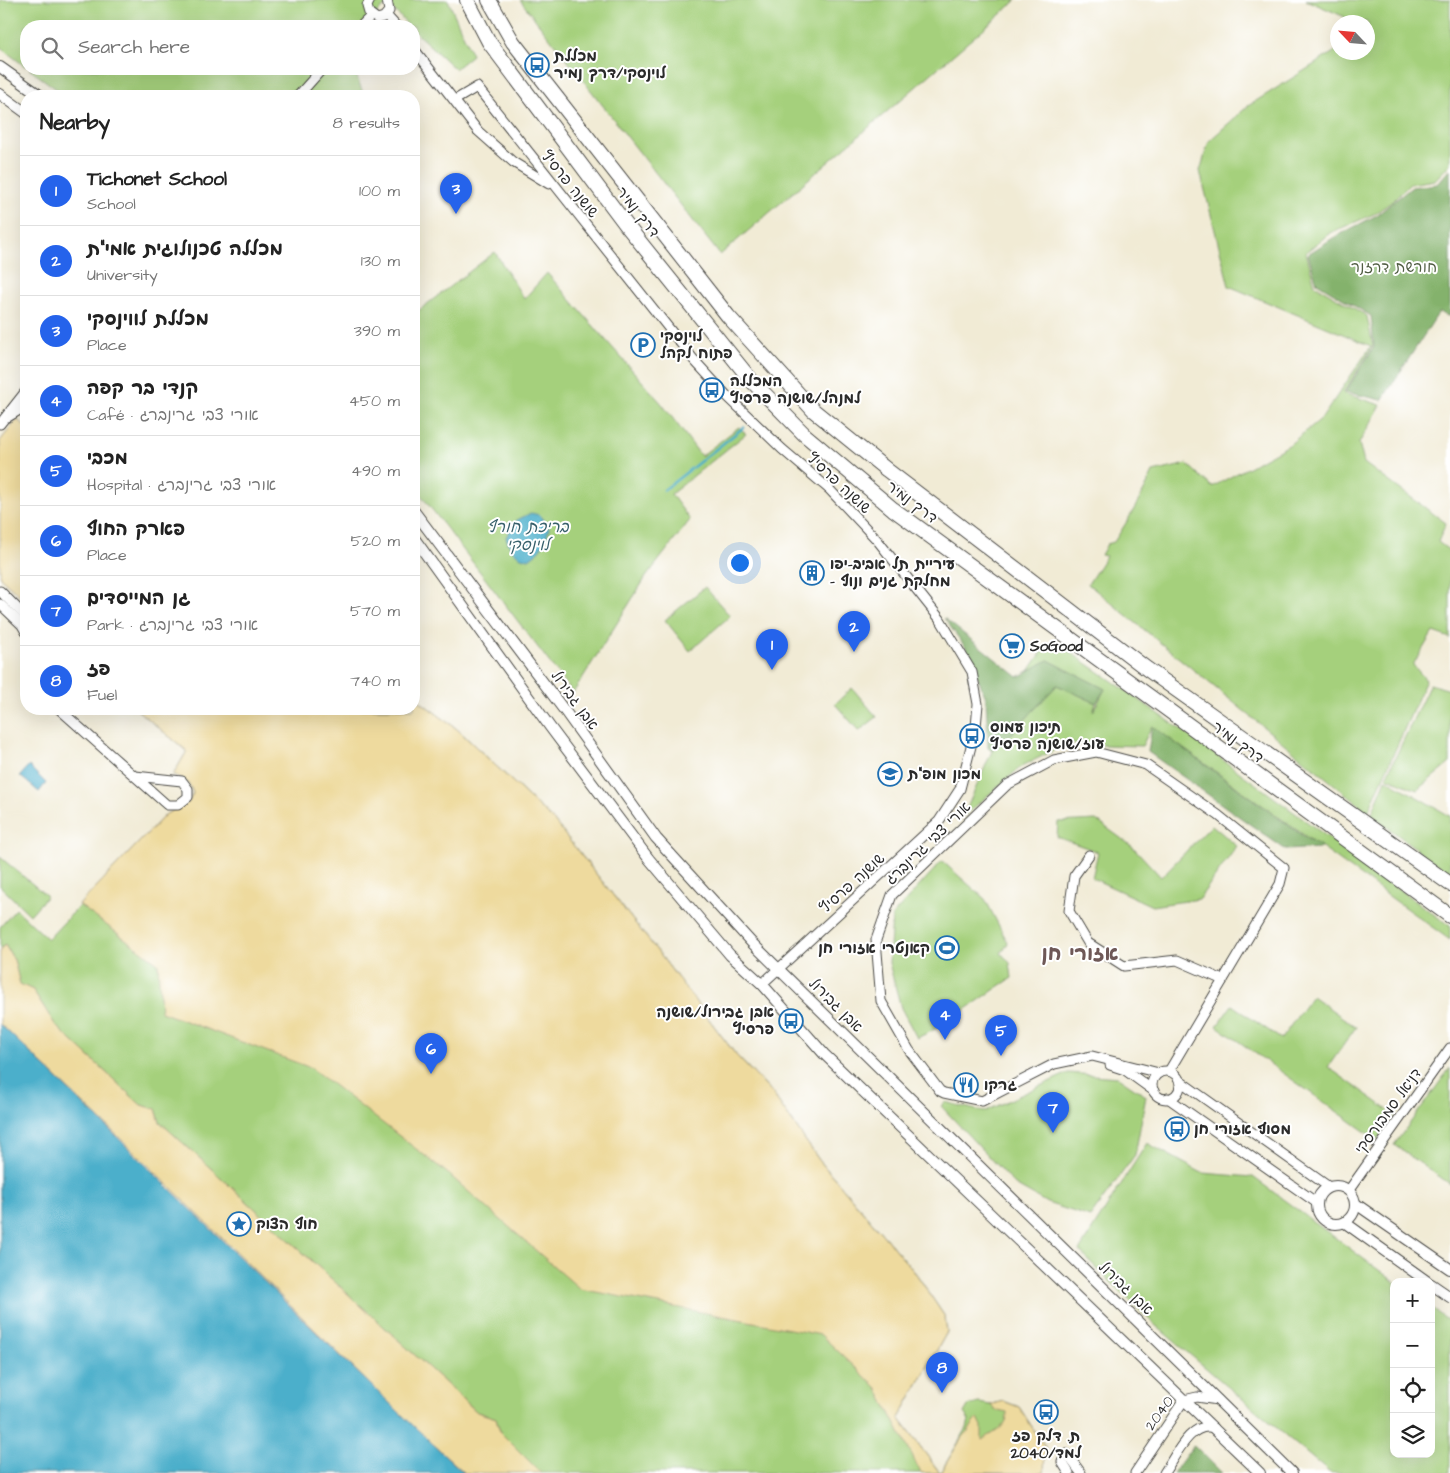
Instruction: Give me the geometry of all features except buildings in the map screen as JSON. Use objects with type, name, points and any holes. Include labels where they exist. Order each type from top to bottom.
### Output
[{"type":"highway","name":"דרך נמיר","points":[[467,0],[489,42],[627,226],[751,380],[805,435],[893,509],[1450,916]]},
{"type":"highway","name":"דרך נמיר","points":[[489,0],[513,42],[722,309],[813,410],[887,470],[1147,668],[1450,884]]},
{"type":"street","points":[[370,0],[367,10],[371,16],[378,19],[386,16],[390,8],[387,0]]},
{"type":"street","points":[[367,20],[371,16]]},
{"type":"street","points":[[386,16],[390,20]]},
{"type":"street","points":[[420,57],[478,131],[513,162],[556,189]]},
{"type":"street","points":[[0,67],[33,90]]},
{"type":"street","points":[[303,90],[317,75]]},
{"type":"street","name":"שושנה פרסיץ","points":[[454,100],[477,87],[556,189],[694,360],[722,391],[782,449],[830,489],[878,541],[940,619],[972,672],[978,704],[976,727],[960,789],[939,821],[762,984]]},
{"type":"street","points":[[0,94],[20,109]]},
{"type":"street","points":[[20,399],[0,424],[20,410]]},
{"type":"street","name":"אבן גבירול","points":[[420,519],[567,714],[656,838],[778,968],[1292,1473]]},
{"type":"street","points":[[420,546],[550,727],[649,859],[730,955],[762,984],[824,1054],[1260,1473]]},
{"type":"street","points":[[0,592],[20,611]]},
{"type":"street","points":[[0,604],[20,623]]},
{"type":"street","points":[[66,715],[135,776],[171,806],[182,804],[188,797],[188,789],[182,781],[135,776]]},
{"type":"street","name":"אורי צבי גרינברג","points":[[1096,752],[1146,765],[1218,815],[1284,868],[1280,884],[1223,980],[1164,1072],[1092,1056],[1054,1064],[982,1101],[940,1091],[909,1050],[881,1001],[876,940],[892,895],[1007,785],[1054,760],[1096,752]]},
{"type":"street","points":[[1089,855],[1074,876],[1069,911],[1088,943],[1124,966],[1177,960],[1223,980]]},
{"type":"street","name":"דניאל סמבורסקי","points":[[1349,1190],[1450,1048]]},
{"type":"street","points":[[1092,1056],[1124,1070],[1154,1090],[1160,1097],[1168,1098],[1317,1203]]},
{"type":"street","points":[[1154,1090],[1154,1079],[1164,1072],[1175,1074],[1180,1080],[1329,1187]]},
{"type":"street","points":[[1168,1098],[1178,1092],[1180,1080]]},
{"type":"street","points":[[1356,1204],[1353,1215],[1338,1224],[1325,1220],[1318,1210],[1317,1203],[1321,1193],[1329,1187],[1340,1185],[1349,1190],[1356,1204],[1450,1269]]},
{"type":"street","points":[[1344,1222],[1423,1278]]},
{"type":"street","points":[[1435,1286],[1450,1297]]},
{"type":"street","name":"2040","points":[[1135,1473],[1184,1400],[1197,1396],[1220,1401]]},
{"type":"street","points":[[1164,1473],[1194,1431],[1205,1426],[1214,1428]]},
{"type":"street","points":[[1070,1473],[1064,1458],[1081,1473]]},
{"type":"green space","points":[[0,0],[448,0],[472,55],[455,69],[420,37],[420,20],[403,20],[391,7],[386,5],[368,20],[20,20],[20,62],[0,47]]},
{"type":"green space","points":[[520,0],[1017,0],[720,255]]},
{"type":"green space","points":[[1306,0],[1450,0],[1450,164],[1435,180],[1410,184],[1393,201],[1374,214],[1330,233],[1306,252],[1315,285],[1367,316],[1373,346],[1343,393],[1381,405],[1359,443],[1364,463],[1446,523],[1438,542],[1450,551],[1450,638],[1433,632],[1413,665],[1426,680],[1368,812],[1088,584],[1106,556],[1101,555],[1107,544],[1114,542],[1120,533],[1153,472],[1187,464],[1212,487],[1289,445],[1322,418],[1371,346],[1229,286],[1200,171],[1209,141],[1248,106],[1330,54],[1330,60],[1375,60],[1375,15],[1340,15]]},
{"type":"green space","points":[[37,75],[356,75],[362,90],[58,90]]},
{"type":"green space","name":"חורשת דרזנר","points":[[1450,169],[1450,317],[1439,312],[1382,400],[1345,392],[1374,347],[1371,316],[1317,283],[1308,254],[1333,238],[1377,215],[1412,187],[1437,184]]},
{"type":"green space","points":[[495,252],[524,299],[547,273],[662,404],[701,456],[739,427],[746,434],[671,494],[690,520],[646,577],[573,693],[420,494],[420,309]]},
{"type":"green space","points":[[705,587],[730,616],[690,651],[665,620]]},
{"type":"green space","points":[[944,618],[1018,677],[1048,660],[1105,689],[1096,703],[1057,685],[1005,741],[992,751],[988,748],[986,698],[966,648]]},
{"type":"green space","points":[[1052,648],[1067,650],[1116,683],[1450,926],[1450,940],[1152,726],[1142,746],[1067,744],[1022,766],[963,817],[992,751],[1005,741],[1057,685],[1096,703],[1093,712],[1105,689],[1048,660],[1029,671],[1042,652]]},
{"type":"green space","points":[[1430,684],[1450,690],[1450,763],[1417,790],[1386,777]]},
{"type":"green space","points":[[852,688],[877,717],[859,731],[835,704]]},
{"type":"green space","points":[[420,701],[457,729],[554,821],[655,948],[736,1055],[773,1094],[819,1160],[917,1275],[945,1317],[947,1332],[899,1418],[940,1473],[541,1473],[500,1432],[496,1418],[477,1412],[160,1122],[156,1109],[141,1105],[56,1026],[33,990],[20,985],[14,960],[5,945],[0,949],[0,927],[16,909],[48,939],[166,815],[189,802],[193,793],[190,786],[186,781],[173,775],[187,751],[143,715],[420,715]]},
{"type":"green space","points":[[1152,726],[1306,838],[1321,846],[1321,848],[1286,850],[1148,752]]},
{"type":"green space","points":[[1386,779],[1450,816],[1450,874],[1371,815]]},
{"type":"green space","points":[[1096,820],[1133,847],[1161,877],[1212,825],[1237,846],[1199,899],[1152,906],[1092,878],[1098,852],[1057,837],[1058,822]]},
{"type":"green space","points":[[0,857],[47,896],[30,915],[0,886]]},
{"type":"green space","name":"קאנטרי אזורי חן","points":[[942,861],[985,899],[1008,943],[1001,953],[1010,963],[1012,978],[954,1018],[917,1038],[901,1008],[889,963],[892,916]]},
{"type":"green space","points":[[1312,996],[1356,1027],[1328,1067],[1395,1115],[1377,1140],[1217,1026],[1232,1005],[1281,1039]]},
{"type":"green space","points":[[1450,1068],[1450,1184],[1394,1145]]},
{"type":"green space","points":[[1068,1073],[1118,1077],[1146,1096],[1135,1155],[1090,1217],[1047,1203],[1015,1185],[941,1106],[945,1102],[984,1112]]},
{"type":"green space","points":[[1147,1143],[1202,1173],[1253,1177],[1390,1278],[1390,1458],[1435,1458],[1435,1311],[1450,1322],[1450,1473],[1330,1473],[1155,1325],[1079,1251]]},
{"type":"green space","points":[[1003,1401],[1019,1407],[1045,1447],[1044,1473],[940,1473],[967,1428],[969,1420],[964,1413],[968,1406],[979,1403],[990,1405]]},
{"type":"green space","points":[[1194,1445],[1222,1473],[1173,1473]]},
{"type":"sand","points":[[17,420],[20,422],[20,595],[0,577],[0,441]]},
{"type":"sand","points":[[420,701],[457,729],[554,821],[655,948],[736,1055],[773,1094],[819,1160],[917,1275],[945,1317],[947,1332],[899,1418],[940,1473],[921,1473],[877,1388],[821,1335],[580,1289],[446,1172],[311,1068],[161,1012],[158,963],[79,905],[166,814],[189,802],[193,793],[190,786],[186,781],[173,775],[187,751],[143,715],[420,715]]},
{"type":"sand","name":"חוף הצוק","points":[[5,945],[14,960],[20,984],[33,990],[56,1026],[141,1105],[156,1109],[160,1122],[477,1412],[496,1418],[500,1432],[541,1473],[465,1473],[400,1414],[142,1159],[0,1024],[0,949]]},
{"type":"sand","points":[[1003,1401],[1019,1407],[1045,1447],[1044,1473],[940,1473],[960,1441],[978,1418],[982,1426],[982,1440],[1002,1426],[1007,1418],[1007,1413],[998,1411],[990,1405]]},
{"type":"water","name":"בריכת חורף לוינסקי","points":[[531,513],[539,515],[549,527],[542,546],[529,559],[514,552],[506,537],[517,520]]},
{"type":"water","points":[[29,766],[46,783],[39,792],[20,776]]},
{"type":"water","points":[[0,1024],[347,1362],[464,1473],[0,1473]]},
{"type":"waterway","points":[[664,490],[744,427]]},
{"type":"place","name":"מכללת לוינסקי/דרך נמיר","points":[[537,65]]},
{"type":"place","name":"מכללת לווינסקי","points":[[456,214]]},
{"type":"place","name":"לוינסקי פתוח לקהל","points":[[643,345]]},
{"type":"place","name":"המכללה למנהל/שושנה פרסיץ","points":[[712,390]]},
{"type":"place","name":"עיריית תל אביב-יפו - מחלקת גנים ונוף","points":[[812,573]]},
{"type":"place","name":"SoGood","points":[[1012,646]]},
{"type":"place","name":"מכללה טכנולוגית אמי\"ת","points":[[854,652]]},
{"type":"place","name":"Tichonet School","points":[[772,670]]},
{"type":"place","name":"תיכון עמוס עוז/שושנה פרסיץ","points":[[972,736]]},
{"type":"place","name":"מכון מופ\"ת","points":[[890,774]]},
{"type":"place","name":"קאנטרי אזורי חן","points":[[947,948]]},
{"type":"place","name":"אבן גבירול/שושנה פרסיץ","points":[[791,1021]]},
{"type":"place","name":"קנדי בר קפה","points":[[945,1040]]},
{"type":"place","name":"מכבי","points":[[1001,1056]]},
{"type":"place","name":"פארק החוף","points":[[431,1074]]},
{"type":"place","name":"גרקו","points":[[966,1085]]},
{"type":"place","name":"מסוף אזורי חן","points":[[1177,1129]]},
{"type":"place","name":"גן המייסדים","points":[[1053,1133]]},
{"type":"place","name":"חוף הצוק","points":[[239,1224]]},
{"type":"place","name":"פז","points":[[942,1393]]},
{"type":"place","name":"ת. דלק פז למד/2040","points":[[1046,1412]]},
{"type":"district","name":"אזורי חן","points":[[1080,953]]}]
